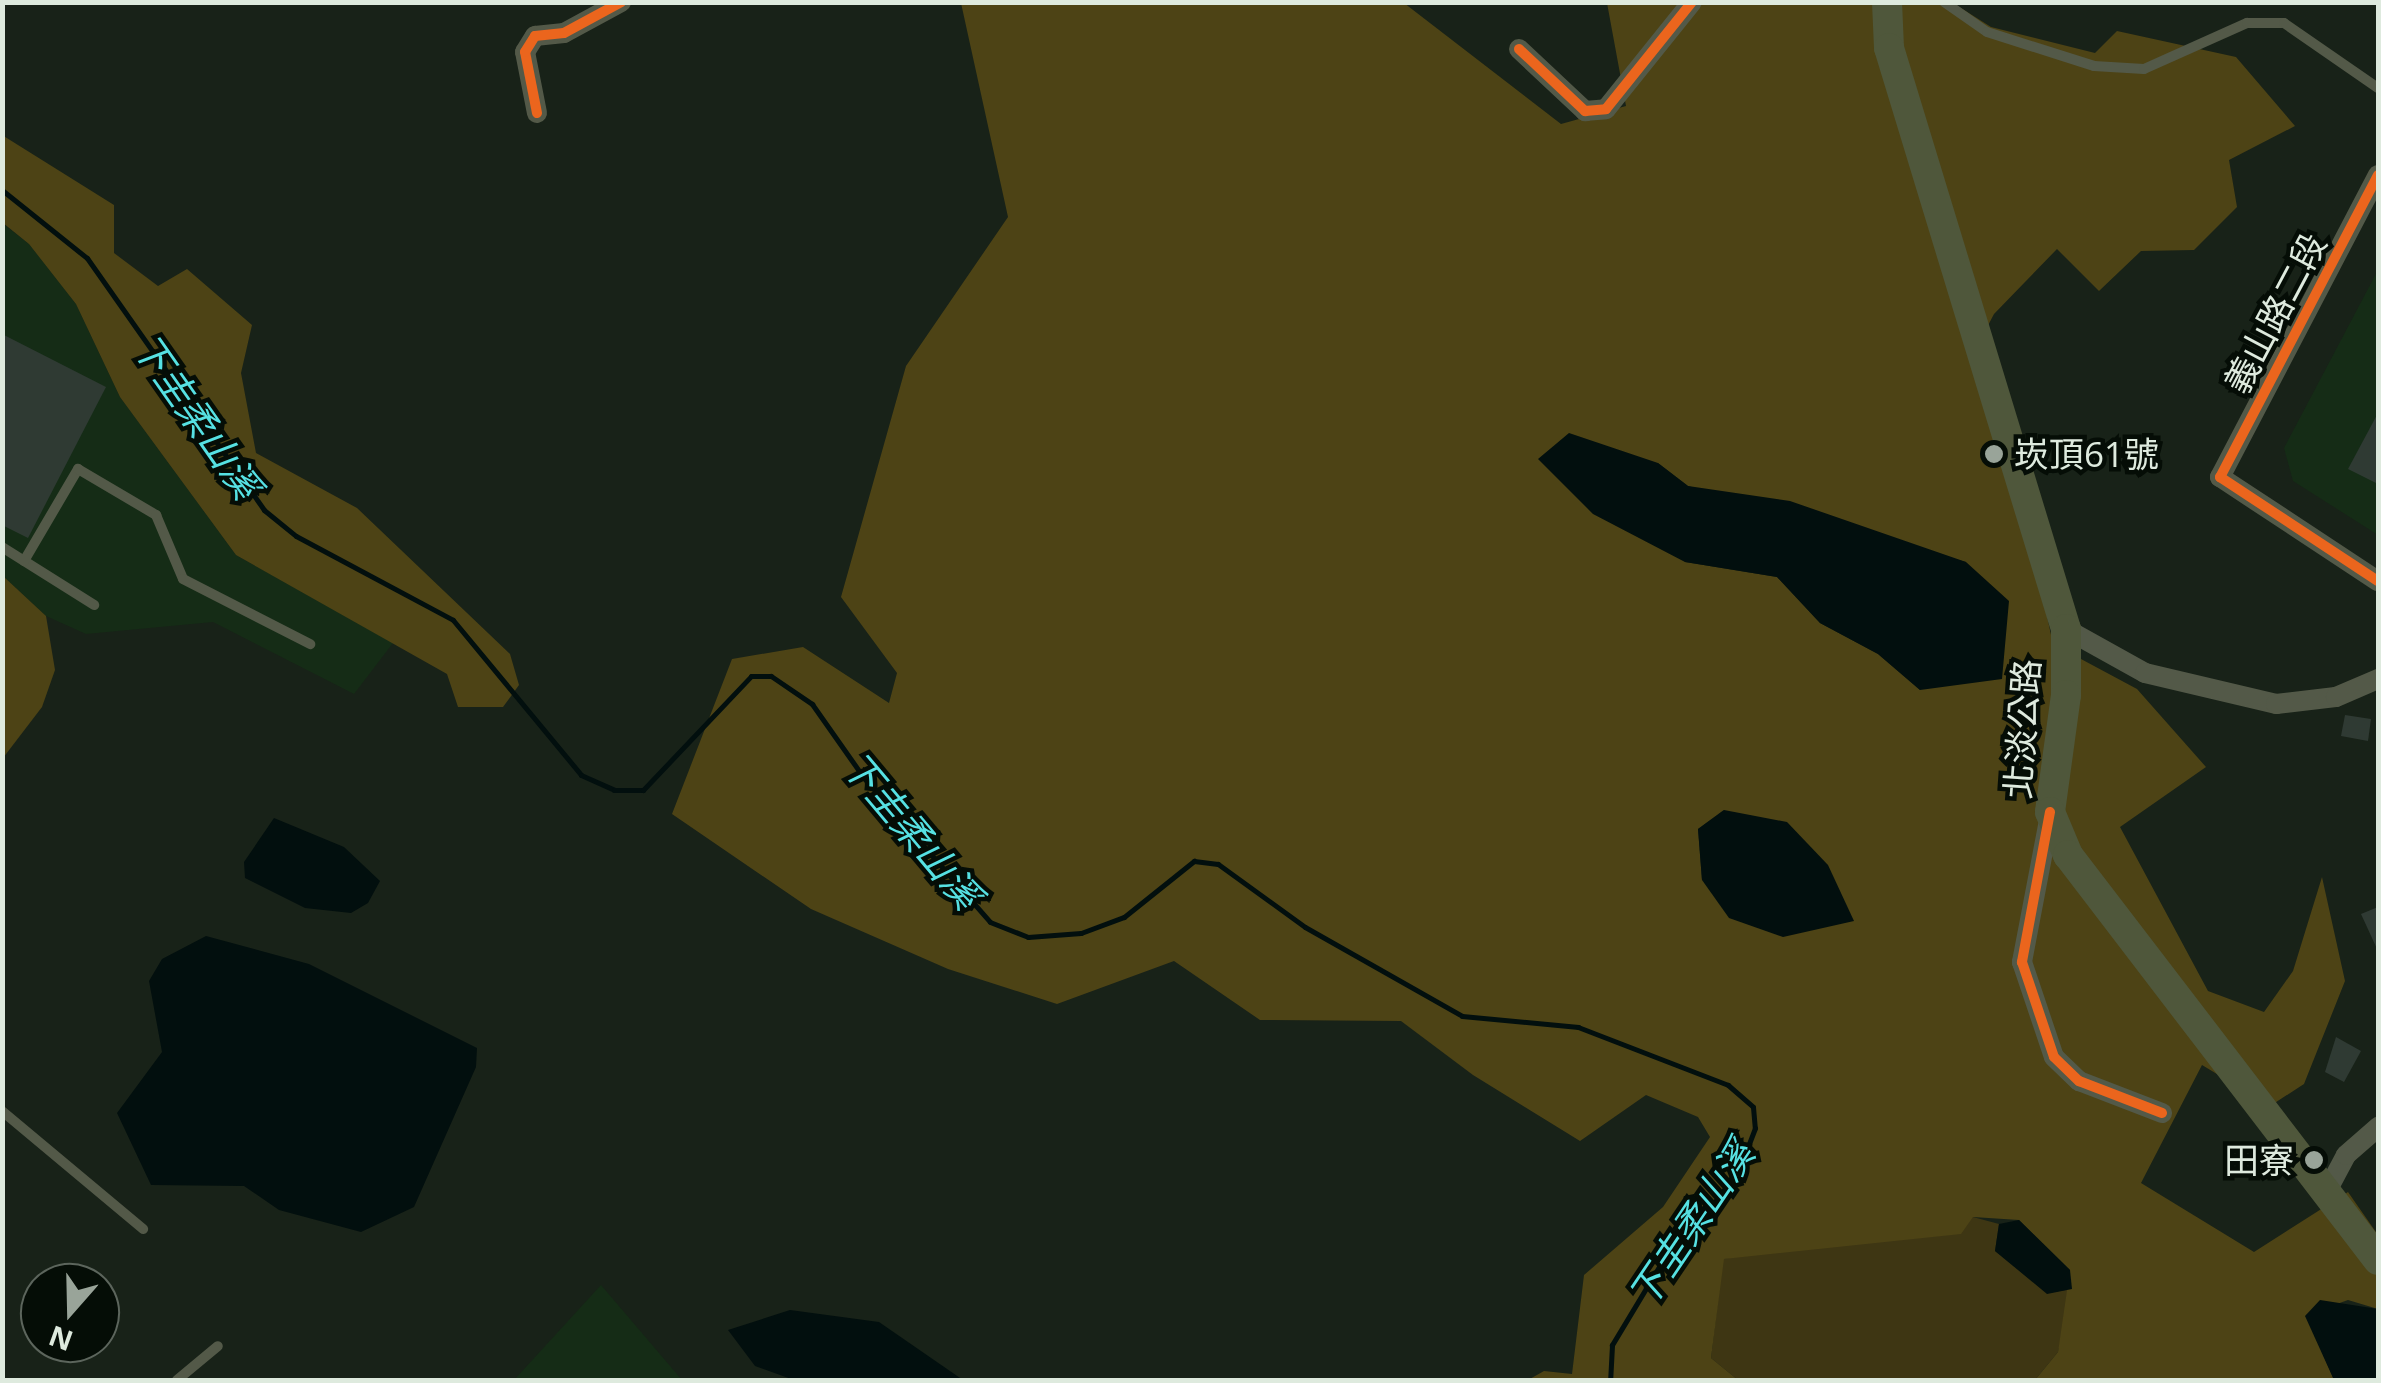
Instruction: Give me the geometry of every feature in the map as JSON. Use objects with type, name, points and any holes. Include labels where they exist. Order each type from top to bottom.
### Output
[{"type":"main road","name":"北淡公路","points":[[1887,2],[1889,48],[2066,629],[2066,695],[2050,812],[2068,856],[2328,1188],[2378,1260]]},
{"type":"street","points":[[537,113],[525,52],[535,36],[564,33],[622,2]]},
{"type":"street","points":[[1519,50],[1585,110],[1606,109],[1692,2]]},
{"type":"street","name":"義山路二段","points":[[2378,176],[2220,476],[2378,581]]},
{"type":"street","points":[[2066,629],[2144,673],[2276,704],[2336,698],[2378,679]]},
{"type":"street","points":[[2050,812],[2022,962],[2054,1057],[2079,1081],[2162,1113]]},
{"type":"street","points":[[2328,1188],[2346,1155],[2378,1127]]},
{"type":"lane","points":[[1944,2],[1986,32],[2094,66],[2144,69],[2247,23],[2284,23],[2378,88]]},
{"type":"lane","points":[[24,561],[78,469],[156,514],[183,579],[310,644]]},
{"type":"lane","points":[[2,547],[94,605]]},
{"type":"lane","points":[[2,1112],[143,1229]]},
{"type":"lane","points":[[177,1380],[218,1346]]},
{"type":"shaded area","points":[[961,3],[1404,3],[1561,124],[1626,106],[1607,3],[1953,3],[1991,27],[2095,53],[2117,31],[2236,57],[2295,126],[2229,160],[2237,207],[2194,250],[2141,251],[2099,291],[2057,249],[1994,314],[1973,354],[2032,547],[2053,644],[2137,689],[2206,767],[2120,827],[2208,991],[2264,1012],[2293,971],[2322,877],[2345,981],[2304,1084],[2270,1106],[2202,1065],[2141,1183],[2254,1252],[2348,1192],[2378,1235],[2378,1309],[2348,1300],[2306,1315],[2334,1380],[2035,1380],[2058,1352],[2070,1270],[2019,1220],[1973,1217],[1961,1234],[1724,1259],[1711,1358],[1738,1380],[1528,1380],[1544,1371],[1572,1374],[1584,1275],[1663,1207],[1710,1137],[1698,1117],[1646,1095],[1580,1141],[1473,1075],[1401,1021],[1260,1020],[1174,961],[1057,1004],[948,969],[811,909],[672,814],[732,659],[803,647],[889,703],[897,673],[841,597],[906,366],[1008,217]],"holes":[[[1658,463],[1688,486],[1966,562],[1920,690],[1878,654],[1820,623],[1777,577],[1685,562]],[[1724,810],[1702,880],[1698,829]]]},
{"type":"shaded area","points":[[2,135],[114,205],[114,253],[158,286],[187,269],[252,325],[241,373],[256,453],[357,508],[510,654],[519,685],[503,707],[458,707],[447,674],[236,555],[120,397],[76,304],[29,244],[3,223]]},
{"type":"shaded area","points":[[2,223],[29,244],[76,304],[120,397],[236,555],[393,643],[354,694],[213,622],[86,634],[46,616],[3,576]]},
{"type":"shaded area","points":[[2378,270],[2378,535],[2293,481],[2284,448]]},
{"type":"shaded area","points":[[1569,433],[1658,463],[1688,486],[1790,501],[1966,562],[2009,601],[2002,679],[1920,690],[1878,654],[1820,623],[1777,577],[1685,562],[1593,514],[1538,459]]},
{"type":"shaded area","points":[[3,576],[46,616],[55,670],[42,707],[3,758]]},
{"type":"shaded area","points":[[1724,810],[1787,822],[1828,865],[1854,921],[1783,937],[1729,918],[1702,880],[1698,829]]},
{"type":"shaded area","points":[[274,818],[344,847],[380,881],[368,903],[351,913],[305,908],[245,878],[244,862]]},
{"type":"shaded area","points":[[206,936],[309,964],[477,1048],[476,1067],[414,1207],[361,1232],[279,1210],[244,1186],[151,1185],[117,1113],[162,1052],[149,981],[162,959]]},
{"type":"shaded area","points":[[1973,1217],[1999,1224],[1995,1251],[2047,1293],[2072,1289],[2058,1352],[2035,1380],[1738,1380],[1711,1358],[1723,1259]]},
{"type":"shaded area","points":[[2019,1220],[2070,1270],[2072,1289],[2047,1294],[1995,1251],[1999,1224]]},
{"type":"shaded area","points":[[601,1285],[682,1380],[514,1380]]},
{"type":"shaded area","points":[[2320,1300],[2378,1309],[2378,1380],[2334,1380],[2305,1316]]},
{"type":"shaded area","points":[[790,1310],[879,1322],[963,1380],[794,1380],[755,1366],[728,1330]]},
{"type":"building","points":[[2,334],[106,387],[28,538],[2,525]]},
{"type":"building","points":[[2378,413],[2378,484],[2348,469]]},
{"type":"building","points":[[2345,715],[2371,719],[2368,741],[2341,736]]},
{"type":"building","points":[[2378,907],[2378,951],[2361,914]]},
{"type":"building","points":[[2336,1037],[2361,1051],[2344,1082],[2325,1072]]},
{"type":"waterway","name":"下圭柔山溪","points":[[2,190],[87,258],[264,510],[296,536],[453,620],[581,775],[614,790],[643,790],[751,676],[771,676],[812,704],[864,778],[990,922],[1028,937],[1081,933],[1124,917],[1194,861],[1218,864],[1305,927],[1462,1016],[1578,1027],[1728,1085],[1753,1107],[1755,1128],[1743,1159],[1720,1196],[1669,1250],[1612,1345],[1610,1380]]},
{"type":"cycle path","points":[[537,113],[525,52],[535,36],[564,33],[621,2]]},
{"type":"cycle path","points":[[1519,49],[1585,111],[1606,109],[1692,2]]},
{"type":"cycle path","points":[[2378,175],[2220,477],[2378,581]]},
{"type":"cycle path","points":[[2050,812],[2022,962],[2054,1057],[2079,1081],[2162,1113]]},
{"type":"place","name":"崁頂61號","points":[[1994,454]]},
{"type":"place","name":"田寮","points":[[2314,1160]]}]
